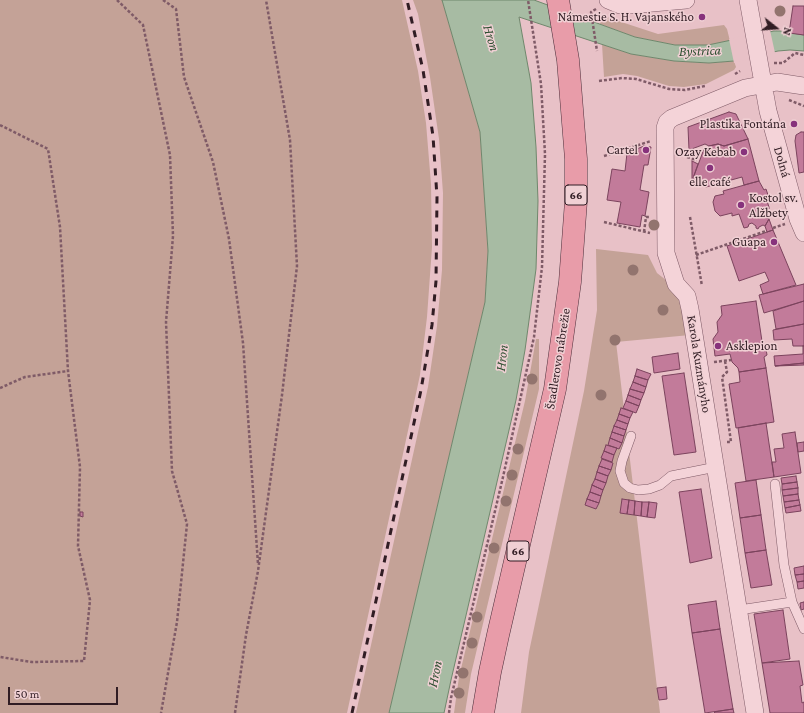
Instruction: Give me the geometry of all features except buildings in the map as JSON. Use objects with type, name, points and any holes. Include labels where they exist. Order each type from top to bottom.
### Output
[{"type":"main road","name":"Štadlerovo nábrežie","points":[[483,713],[490,672],[555,389],[569,289],[576,201],[576,160],[572,95],[558,0]]},
{"type":"street","points":[[614,2],[630,5],[686,0]]},
{"type":"street","name":"Dolná","points":[[748,0],[754,34],[766,61],[763,84],[768,111],[798,219],[804,233]]},
{"type":"street","points":[[763,84],[776,82],[804,86]]},
{"type":"street","name":"Karola Kuzmányho","points":[[755,713],[716,467],[706,363],[687,296],[676,284],[666,253],[665,128],[667,122],[672,118],[688,110],[738,91],[763,84]]},
{"type":"lane","points":[[631,436],[620,471],[624,482],[630,488],[638,490],[649,489],[660,485],[671,476],[716,467]]},
{"type":"lane","points":[[775,484],[784,565],[792,602],[804,629]]},
{"type":"lane","points":[[739,610],[792,602]]},
{"type":"path","points":[[117,0],[143,25],[170,155],[173,236],[166,322],[172,471],[187,524],[177,622],[161,713]]},
{"type":"path","points":[[163,0],[176,9],[184,77],[213,162],[229,239],[243,343],[258,571]]},
{"type":"path","points":[[235,713],[246,635],[258,571],[282,395],[297,266],[290,140],[266,0]]},
{"type":"path","points":[[449,713],[462,647],[503,478],[534,337],[542,268],[545,154],[541,84],[528,0]]},
{"type":"path","points":[[592,16],[597,51]]},
{"type":"path","points":[[766,61],[782,63],[796,53],[804,55]]},
{"type":"path","points":[[728,76],[740,71]]},
{"type":"path","points":[[599,81],[622,78],[636,79],[669,89],[685,90],[708,85]]},
{"type":"path","points":[[0,126],[48,149],[60,227],[68,371],[80,467],[78,546],[90,600],[84,661],[32,662],[0,657]]},
{"type":"path","points":[[604,156],[653,140]]},
{"type":"path","points":[[687,157],[697,160]]},
{"type":"path","points":[[644,232],[646,217],[652,217]]},
{"type":"path","points":[[690,217],[702,286]]},
{"type":"path","points":[[604,222],[665,237]]},
{"type":"path","points":[[696,255],[766,231]]},
{"type":"path","points":[[706,363],[731,360]]},
{"type":"path","points":[[725,361],[727,372],[722,377],[731,442],[726,442]]},
{"type":"path","points":[[0,388],[26,377],[68,371]]},
{"type":"shaded area","points":[[0,0],[402,0],[418,71],[426,123],[431,184],[432,247],[427,317],[420,375],[347,713],[0,713]]},
{"type":"shaded area","points":[[413,0],[442,0],[480,132],[488,251],[485,302],[389,713],[356,713],[428,387],[437,326],[442,270],[443,193],[439,139],[430,77],[418,14]]},
{"type":"shaded area","points":[[600,15],[658,34],[724,25],[727,29],[730,41],[708,45],[675,45],[635,37],[600,24]]},
{"type":"shaded area","points":[[602,44],[631,54],[674,61],[709,63],[734,61],[736,67],[734,70],[706,84],[684,87],[669,86],[637,76],[623,74],[604,77]]},
{"type":"shaded area","points":[[596,249],[648,255],[657,273],[681,292],[690,335],[616,342],[660,713],[521,713],[529,652],[584,391],[597,310]]},
{"type":"shaded area","points":[[536,339],[539,339],[539,389],[471,674],[465,713],[454,713],[459,677],[525,401]]},
{"type":"water","points":[[442,0],[534,0],[635,37],[675,45],[708,45],[780,31],[804,35],[804,51],[778,51],[734,61],[709,63],[674,61],[631,54],[519,17],[531,83],[536,147],[538,201],[536,269],[525,350],[516,400],[444,713],[389,713],[485,302],[488,251],[480,132]]},
{"type":"pier","points":[[770,30],[775,53],[734,63],[729,39]]},
{"type":"railway","points":[[352,713],[421,390],[432,325],[436,281],[437,197],[433,136],[423,70],[407,0]]},
{"type":"place","name":"Námestie S. H. Vajanského","points":[[702,17]]},
{"type":"place","name":"Plastika Fontána","points":[[794,124]]},
{"type":"place","name":"Cartel","points":[[646,150]]},
{"type":"place","name":"Ozay Kebab","points":[[744,152]]},
{"type":"place","name":"elle café","points":[[710,168]]},
{"type":"place","name":"Kostol sv. Alžbety","points":[[741,205]]},
{"type":"place","name":"Guapa","points":[[774,242]]},
{"type":"place","name":"Asklepion","points":[[718,346]]},
{"type":"water label","name":"Hron","points":[[491,38]]},
{"type":"water label","name":"Bystrica","points":[[700,51]]},
{"type":"water label","name":"Hron","points":[[502,358]]},
{"type":"water label","name":"Hron","points":[[435,674]]}]
